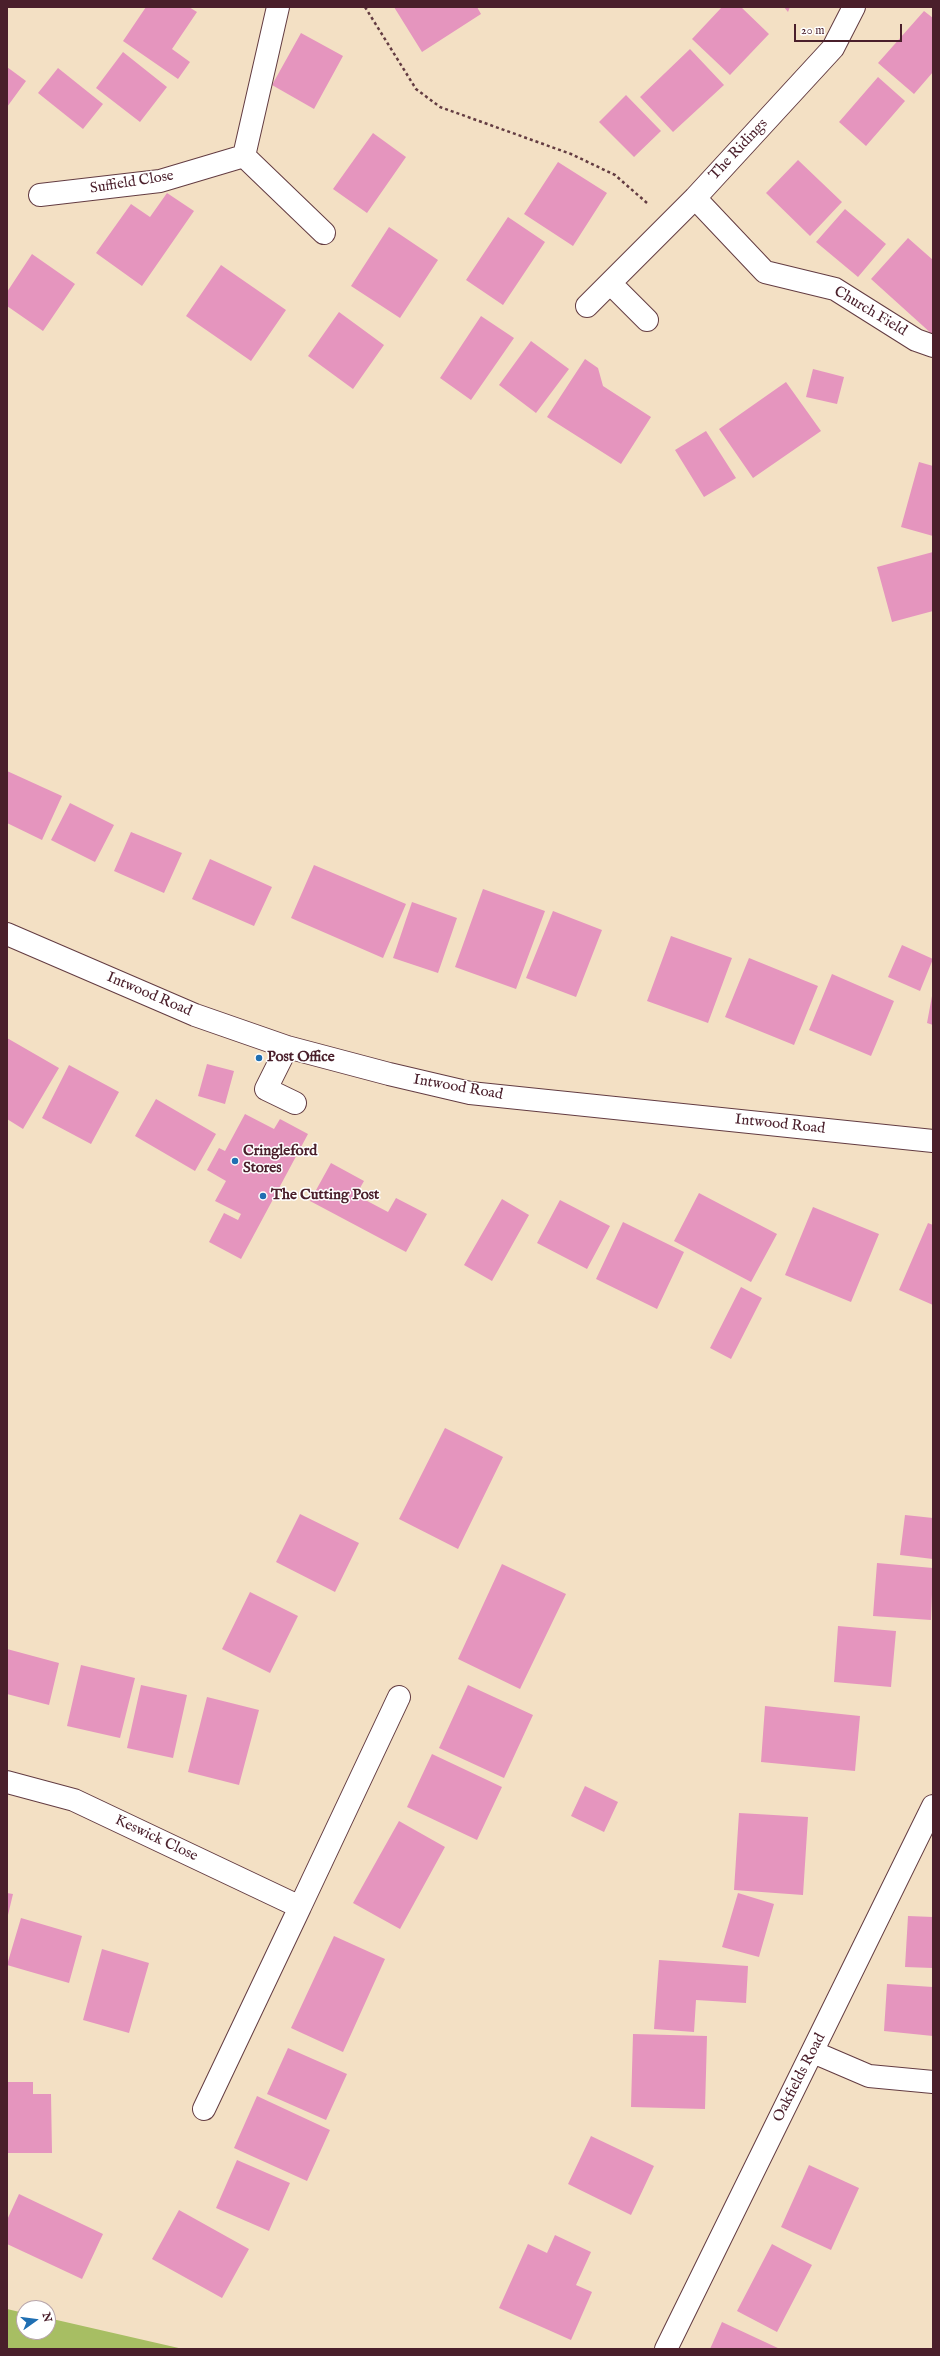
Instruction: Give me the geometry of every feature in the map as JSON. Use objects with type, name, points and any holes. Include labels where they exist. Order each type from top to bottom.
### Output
[{"type":"street","points":[[278,7],[244,156],[324,233]]},
{"type":"street","name":"The Ridings","points":[[587,306],[611,284],[667,224],[695,198],[833,48],[854,7]]},
{"type":"street","name":"Suffield Close","points":[[40,195],[160,181],[244,156]]},
{"type":"street","name":"Church Field","points":[[695,198],[765,272],[835,289],[916,340],[933,346]]},
{"type":"street","points":[[611,284],[647,320]]},
{"type":"street","name":"Intwood Road","points":[[7,934],[195,1015],[287,1047],[389,1074],[470,1093],[933,1141]]},
{"type":"street","points":[[287,1047],[266,1089],[295,1103]]},
{"type":"street","points":[[204,2109],[399,1697]]},
{"type":"street","name":"Keswick Close","points":[[7,1782],[74,1800],[300,1907]]},
{"type":"street","name":"Oakfields Road","points":[[666,2349],[933,1806]]},
{"type":"street","points":[[813,2052],[869,2076],[933,2082]]},
{"type":"path","points":[[365,7],[416,89],[440,107],[571,154],[615,175],[644,200],[667,224]]},
{"type":"green space","points":[[7,2309],[16,2311],[16,2340],[56,2340],[56,2320],[183,2349],[7,2349]]},
{"type":"building","points":[[146,7],[189,7],[197,12],[172,49],[190,62],[178,79],[123,41]]},
{"type":"building","points":[[394,7],[477,7],[481,14],[422,52]]},
{"type":"building","points":[[722,7],[741,7],[769,34],[730,75],[692,39]]},
{"type":"building","points":[[784,7],[790,7],[788,12]]},
{"type":"building","points":[[924,11],[933,18],[933,72],[914,94],[878,63]]},
{"type":"building","points":[[301,33],[343,56],[314,109],[272,85]]},
{"type":"building","points":[[690,49],[724,85],[673,132],[640,97]]},
{"type":"building","points":[[123,52],[167,87],[140,122],[96,88]]},
{"type":"building","points":[[7,67],[26,81],[7,107]]},
{"type":"building","points":[[58,68],[103,104],[83,129],[38,93]]},
{"type":"building","points":[[878,77],[905,101],[866,146],[839,122]]},
{"type":"building","points":[[626,95],[661,131],[634,157],[599,122]]},
{"type":"building","points":[[373,133],[406,157],[367,213],[333,189]]},
{"type":"building","points":[[798,160],[842,202],[810,236],[766,193]]},
{"type":"building","points":[[558,162],[607,193],[573,246],[524,214]]},
{"type":"building","points":[[167,193],[194,211],[142,286],[96,253],[131,204],[150,217]]},
{"type":"building","points":[[845,209],[886,244],[858,277],[816,242]]},
{"type":"building","points":[[508,217],[545,242],[503,305],[466,280]]},
{"type":"building","points":[[389,227],[438,260],[400,318],[351,286]]},
{"type":"building","points":[[908,238],[933,260],[933,335],[871,279]]},
{"type":"building","points":[[32,254],[75,284],[43,331],[7,306],[7,292]]},
{"type":"building","points":[[221,265],[286,310],[251,361],[186,316]]},
{"type":"building","points":[[339,312],[384,345],[353,389],[308,356]]},
{"type":"building","points":[[481,316],[514,338],[471,400],[440,378]]},
{"type":"building","points":[[531,341],[569,369],[536,413],[499,385]]},
{"type":"building","points":[[585,359],[598,368],[603,386],[651,417],[621,464],[547,417]]},
{"type":"building","points":[[813,369],[844,377],[837,404],[806,397]]},
{"type":"building","points":[[786,382],[821,431],[753,478],[719,429]]},
{"type":"building","points":[[706,431],[736,478],[704,497],[675,450]]},
{"type":"building","points":[[919,462],[933,466],[933,536],[901,527]]},
{"type":"building","points":[[933,552],[933,611],[892,622],[877,567]]},
{"type":"building","points":[[7,771],[62,796],[42,840],[7,823]]},
{"type":"building","points":[[70,803],[114,825],[95,862],[51,840]]},
{"type":"building","points":[[131,832],[182,853],[164,893],[114,871]]},
{"type":"building","points":[[210,859],[272,887],[254,926],[192,899]]},
{"type":"building","points":[[314,865],[406,904],[383,958],[291,918]]},
{"type":"building","points":[[483,889],[545,911],[516,989],[455,967]]},
{"type":"building","points":[[412,902],[457,918],[438,973],[393,958]]},
{"type":"building","points":[[553,911],[602,930],[576,997],[526,978]]},
{"type":"building","points":[[671,936],[732,958],[708,1023],[647,1001]]},
{"type":"building","points":[[902,945],[933,959],[920,991],[888,977]]},
{"type":"building","points":[[749,958],[818,986],[794,1045],[725,1017]]},
{"type":"building","points":[[832,974],[894,1001],[871,1056],[809,1030]]},
{"type":"building","points":[[933,996],[933,1025],[927,1023]]},
{"type":"building","points":[[7,1038],[59,1068],[23,1129],[7,1119]]},
{"type":"building","points":[[207,1064],[234,1071],[225,1104],[198,1096]]},
{"type":"building","points":[[69,1065],[119,1092],[91,1144],[42,1118]]},
{"type":"building","points":[[156,1099],[216,1134],[195,1171],[135,1136]]},
{"type":"building","points":[[245,1114],[274,1129],[280,1119],[308,1134],[241,1259],[209,1242],[224,1213],[238,1220],[241,1214],[215,1201],[226,1181],[207,1170],[219,1148],[225,1151]]},
{"type":"building","points":[[331,1163],[364,1181],[356,1195],[371,1203],[388,1212],[396,1198],[427,1214],[406,1252],[310,1201]]},
{"type":"building","points":[[699,1193],[777,1234],[751,1282],[674,1241]]},
{"type":"building","points":[[502,1199],[529,1215],[492,1281],[464,1265]]},
{"type":"building","points":[[560,1200],[610,1226],[587,1269],[537,1243]]},
{"type":"building","points":[[813,1207],[879,1234],[851,1302],[785,1275]]},
{"type":"building","points":[[623,1222],[684,1252],[657,1309],[596,1279]]},
{"type":"building","points":[[928,1223],[933,1225],[933,1305],[899,1290]]},
{"type":"building","points":[[741,1287],[762,1298],[731,1359],[710,1348]]},
{"type":"building","points":[[445,1428],[503,1457],[458,1549],[399,1519]]},
{"type":"building","points":[[300,1514],[359,1543],[335,1592],[276,1562]]},
{"type":"building","points":[[905,1515],[933,1518],[933,1559],[900,1555]]},
{"type":"building","points":[[877,1563],[933,1568],[931,1620],[873,1616]]},
{"type":"building","points":[[502,1564],[566,1594],[520,1689],[458,1659]]},
{"type":"building","points":[[250,1592],[298,1616],[270,1673],[222,1649]]},
{"type":"building","points":[[838,1626],[896,1631],[891,1687],[834,1682]]},
{"type":"building","points":[[7,1649],[59,1663],[49,1705],[7,1694]]},
{"type":"building","points":[[81,1665],[135,1678],[120,1738],[67,1726]]},
{"type":"building","points":[[141,1685],[187,1695],[173,1758],[127,1748]]},
{"type":"building","points":[[468,1685],[533,1715],[504,1778],[439,1748]]},
{"type":"building","points":[[207,1697],[259,1710],[239,1785],[188,1772]]},
{"type":"building","points":[[765,1706],[860,1716],[855,1771],[761,1762]]},
{"type":"building","points":[[432,1754],[502,1787],[477,1840],[407,1807]]},
{"type":"building","points":[[585,1786],[618,1802],[604,1832],[571,1816]]},
{"type":"building","points":[[739,1813],[808,1817],[803,1895],[734,1890]]},
{"type":"building","points":[[399,1821],[445,1847],[400,1929],[353,1903]]},
{"type":"building","points":[[7,1893],[13,1894],[8,1915],[7,1915]]},
{"type":"building","points":[[738,1893],[774,1904],[759,1957],[722,1947]]},
{"type":"building","points":[[908,1916],[933,1917],[933,1968],[905,1967]]},
{"type":"building","points":[[21,1918],[82,1936],[69,1983],[7,1965]]},
{"type":"building","points":[[334,1936],[385,1959],[343,2052],[291,2028]]},
{"type":"building","points":[[102,1949],[149,1963],[129,2033],[83,2020]]},
{"type":"building","points":[[659,1960],[748,1966],[746,2003],[696,2000],[694,2032],[654,2029]]},
{"type":"building","points":[[887,1984],[933,1987],[933,2036],[884,2031]]},
{"type":"building","points":[[633,2034],[707,2036],[705,2109],[631,2107]]},
{"type":"building","points":[[288,2048],[347,2074],[326,2120],[267,2094]]},
{"type":"building","points":[[7,2082],[33,2082],[33,2094],[51,2094],[52,2153],[7,2153]]},
{"type":"building","points":[[257,2096],[330,2130],[307,2181],[234,2148]]},
{"type":"building","points":[[591,2136],[654,2166],[631,2215],[568,2184]]},
{"type":"building","points":[[237,2160],[290,2183],[269,2231],[216,2208]]},
{"type":"building","points":[[809,2165],[859,2188],[831,2250],[781,2227]]},
{"type":"building","points":[[19,2194],[103,2234],[82,2279],[7,2244],[7,2220]]},
{"type":"building","points":[[179,2210],[249,2249],[222,2298],[152,2259]]},
{"type":"building","points":[[555,2235],[591,2252],[576,2285],[592,2292],[571,2340],[499,2308],[528,2244],[547,2253]]},
{"type":"building","points":[[772,2244],[812,2265],[777,2332],[737,2311]]},
{"type":"building","points":[[722,2322],[780,2349],[710,2349]]},
{"type":"place","name":"Post Office","points":[[259,1058]]},
{"type":"place","name":"Cringleford Stores","points":[[235,1161]]},
{"type":"place","name":"The Cutting Post","points":[[263,1196]]}]
